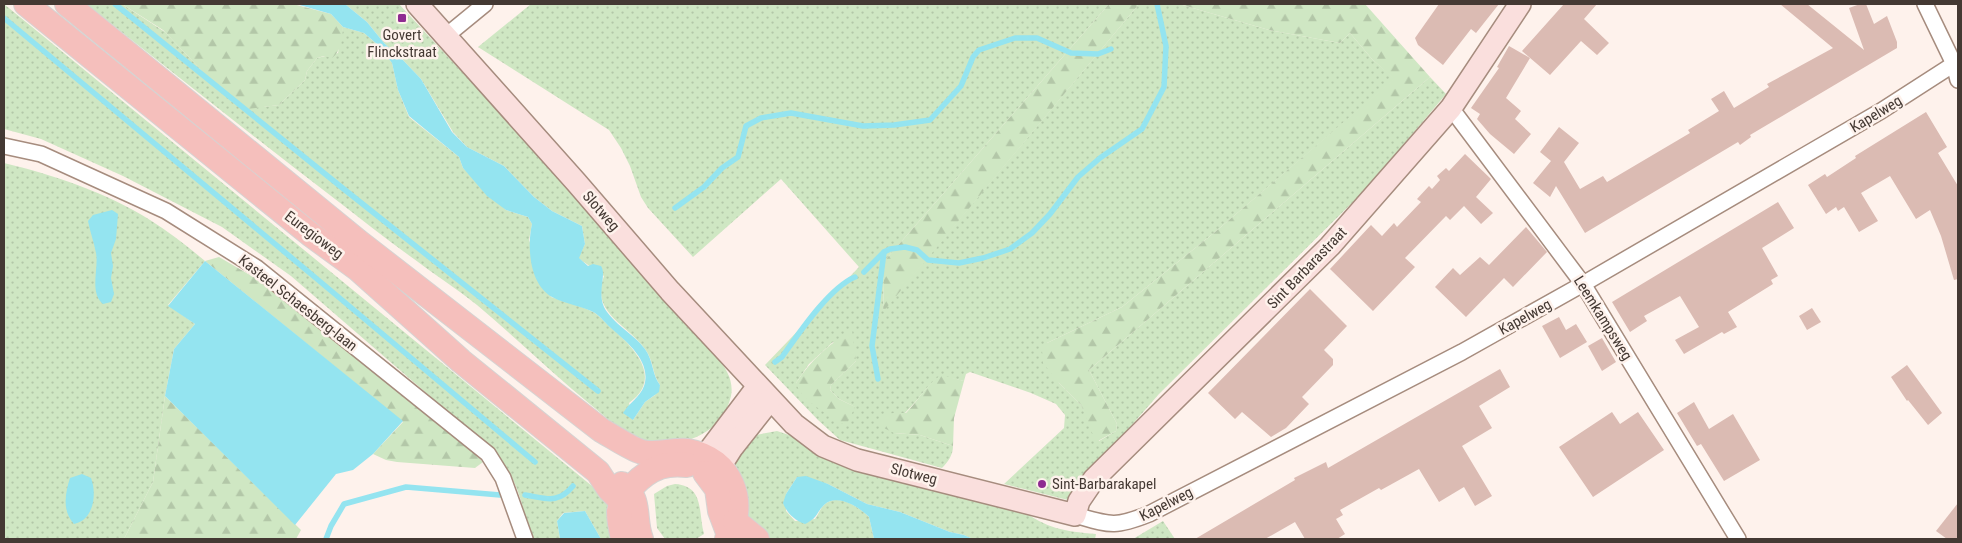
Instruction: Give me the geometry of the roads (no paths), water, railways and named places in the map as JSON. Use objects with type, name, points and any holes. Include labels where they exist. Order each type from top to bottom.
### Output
[{"type":"main road","name":"Euregioweg","points":[[26,4],[310,234],[358,269],[461,361],[598,472],[616,479],[626,496]]},
{"type":"main road","name":"Euregioweg","points":[[67,4],[360,244],[601,430],[642,452],[652,462],[686,450],[707,464]]},
{"type":"main road","points":[[623,539],[619,512],[626,496],[652,462]]},
{"type":"main road","points":[[707,464],[728,477],[734,490],[737,505],[731,534],[757,539]]},
{"type":"main road","points":[[626,496],[636,502],[641,539]]},
{"type":"street","name":"Slotweg","points":[[417,4],[576,182],[670,291],[764,393],[804,433],[832,451],[870,463],[1075,515]]},
{"type":"street","points":[[446,36],[485,4]]},
{"type":"street","name":"Sint Barbarastraat","points":[[1075,515],[1080,501],[1094,479],[1330,246],[1451,108],[1520,4]]},
{"type":"street","points":[[1925,4],[1956,64],[1958,80]]},
{"type":"street","name":"Kapelweg","points":[[1075,515],[1111,524],[1126,523],[1149,514],[1462,352],[1881,112],[1956,64]]},
{"type":"street","name":"Leemkampsweg","points":[[1451,108],[1583,284],[1738,539]]},
{"type":"street","name":"Kasteel Schaesberg-laan","points":[[4,146],[41,154],[166,211],[257,268],[488,454],[503,478],[525,539]]},
{"type":"street","points":[[707,464],[764,393]]},
{"type":"water","points":[[296,4],[345,4],[367,22],[384,43],[421,79],[452,132],[467,147],[504,166],[534,197],[552,211],[582,226],[585,244],[579,258],[588,266],[593,264],[601,266],[603,274],[601,295],[604,307],[612,318],[645,349],[660,385],[659,392],[645,402],[633,420],[623,413],[640,393],[646,377],[637,353],[595,313],[552,297],[544,291],[534,274],[530,253],[532,224],[528,217],[506,210],[487,196],[463,168],[459,157],[409,116],[398,90],[392,63],[378,45],[364,33],[343,27],[331,14]]},
{"type":"water","points":[[112,210],[118,214],[116,239],[111,253],[113,266],[111,278],[114,294],[111,302],[103,304],[96,293],[97,259],[88,221],[93,215]]},
{"type":"water","points":[[205,261],[403,421],[373,454],[353,470],[336,474],[295,525],[165,396],[174,349],[195,324],[168,306]]},
{"type":"water","points":[[82,474],[91,478],[94,499],[90,512],[86,517],[81,522],[74,524],[66,508],[67,490],[70,478]]},
{"type":"water","points":[[806,476],[828,484],[867,504],[900,512],[973,539],[874,539],[869,517],[860,509],[848,503],[835,500],[824,505],[815,517],[805,524],[791,516],[783,503],[786,494],[797,477]]},
{"type":"water","points":[[585,511],[601,539],[560,539],[557,521],[564,513]]},
{"type":"waterway","points":[[115,4],[598,391]]},
{"type":"waterway","points":[[864,272],[884,252],[890,249],[905,247],[917,250],[928,260],[959,263],[983,258],[1010,249],[1032,233],[1050,214],[1078,177],[1100,158],[1142,129],[1164,87],[1166,46],[1157,4]]},
{"type":"waterway","points":[[4,18],[535,462]]},
{"type":"waterway","points":[[675,208],[704,187],[722,168],[738,157],[746,126],[761,118],[791,113],[863,126],[894,125],[930,120],[961,86],[973,57],[979,50],[1015,38],[1037,38],[1071,53],[1098,54],[1111,49]]},
{"type":"waterway","points":[[878,379],[872,346],[884,252]]},
{"type":"waterway","points":[[775,362],[782,357],[825,301],[835,291],[855,277]]},
{"type":"waterway","points":[[525,495],[551,499],[562,496],[573,486]]},
{"type":"waterway","points":[[326,539],[344,504],[406,487],[500,495]]},
{"type":"place","name":"Govert Flinckstraat","points":[[402,18]]},
{"type":"place","name":"Sint-Barbarakapel","points":[[1042,484]]}]
